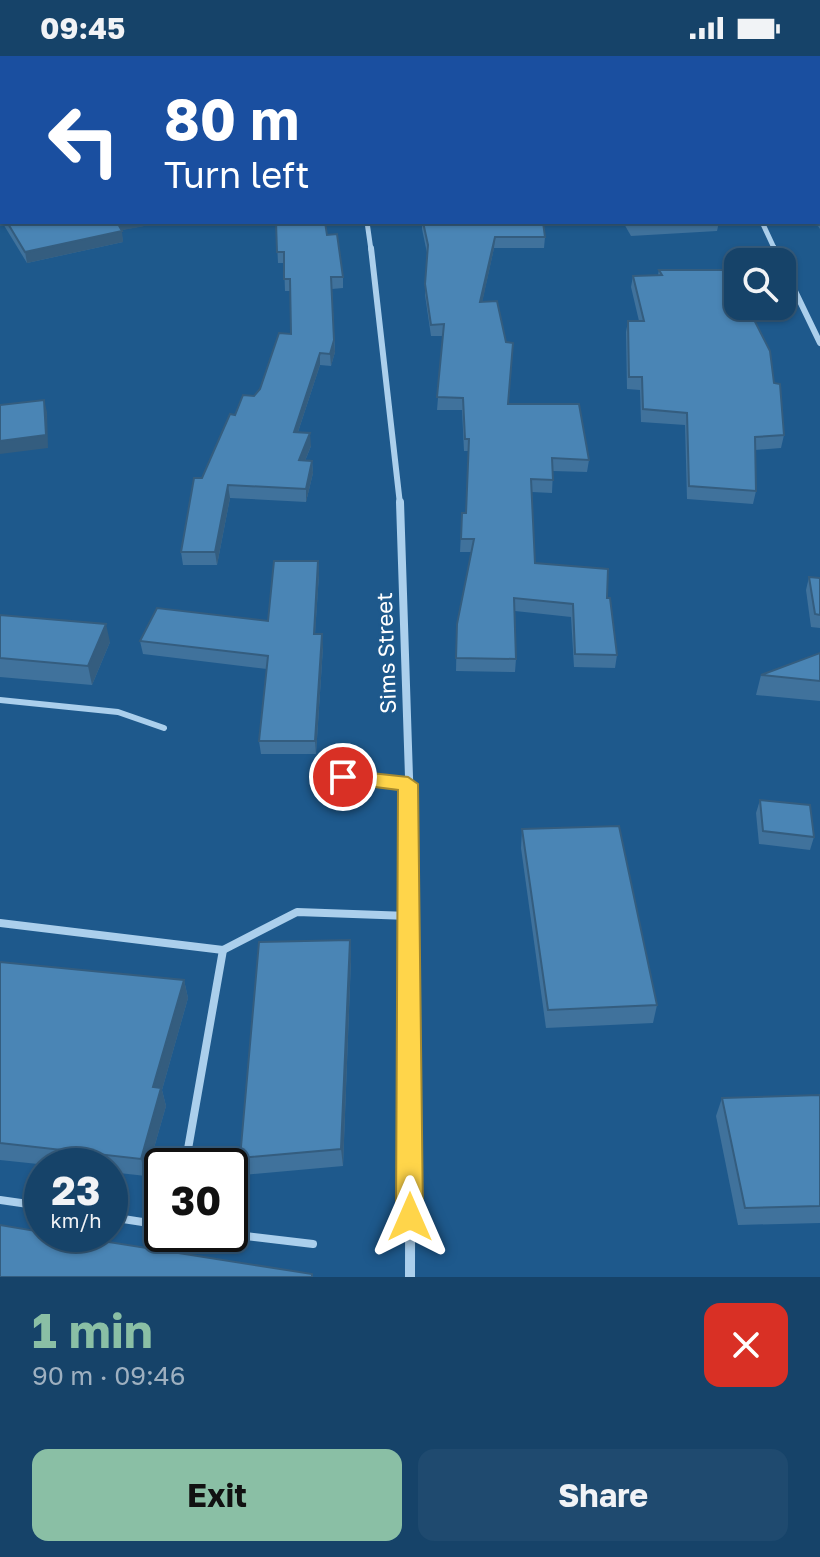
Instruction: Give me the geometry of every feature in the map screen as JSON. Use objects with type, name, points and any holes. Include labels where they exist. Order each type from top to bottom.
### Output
[{"type":"street","name":"Sims Street","points":[[367,224],[389,382],[401,510],[408,784],[410,1277]]},
{"type":"street","points":[[763,224],[775,248]]},
{"type":"street","points":[[796,292],[820,343]]},
{"type":"lane","points":[[0,700],[118,712],[164,728]]},
{"type":"lane","points":[[343,777],[408,784]]},
{"type":"lane","points":[[0,923],[223,950],[297,912],[409,916]]},
{"type":"lane","points":[[188,1148],[223,950]]},
{"type":"lane","points":[[0,1200],[24,1203]]},
{"type":"lane","points":[[248,1236],[313,1244]]},
{"type":"building","points":[[8,224],[118,224],[122,231],[25,252]]},
{"type":"building","points":[[276,224],[325,224],[327,235],[337,234],[343,277],[331,277],[334,340],[330,354],[320,353],[294,432],[310,433],[299,460],[312,461],[306,489],[228,485],[215,552],[181,552],[194,478],[202,478],[230,414],[235,415],[243,395],[254,396],[260,389],[279,333],[291,334],[290,279],[284,279],[284,252],[277,252]]},
{"type":"building","points":[[423,224],[543,224],[545,237],[495,237],[480,302],[497,301],[506,342],[513,343],[508,404],[579,404],[589,460],[552,458],[553,480],[531,479],[535,563],[608,569],[607,598],[610,598],[617,655],[575,654],[573,604],[514,598],[516,659],[456,658],[457,624],[474,539],[461,539],[462,513],[466,513],[469,439],[465,439],[463,398],[437,397],[444,324],[431,325],[425,284],[428,245]]},
{"type":"building","points":[[659,270],[724,270],[724,320],[754,320],[770,351],[774,383],[780,384],[784,435],[755,437],[756,491],[689,486],[687,413],[643,409],[642,377],[629,377],[628,321],[644,321],[633,276],[662,275]]},
{"type":"building","points":[[44,400],[46,435],[0,441],[0,405]]},
{"type":"building","points":[[274,561],[318,561],[314,634],[322,634],[315,741],[259,741],[268,656],[140,641],[157,608],[268,621]]},
{"type":"building","points":[[809,577],[820,578],[820,615],[815,614]]},
{"type":"building","points":[[0,615],[106,624],[88,666],[0,658]]},
{"type":"building","points":[[820,653],[820,681],[761,675]]},
{"type":"building","points":[[760,800],[810,805],[814,837],[763,831]]},
{"type":"building","points":[[619,826],[657,1005],[548,1010],[522,829]]},
{"type":"building","points":[[350,940],[341,1149],[248,1157],[248,1148],[241,1148],[259,942]]},
{"type":"building","points":[[0,962],[184,980],[153,1087],[161,1088],[141,1159],[128,1158],[128,1148],[44,1148],[0,1143]]},
{"type":"building","points":[[820,1095],[820,1206],[745,1208],[722,1098]]},
{"type":"building","points":[[0,1225],[24,1229],[24,1252],[128,1252],[128,1245],[144,1248],[144,1252],[172,1252],[312,1274],[312,1277],[0,1277]]},
{"type":"route","points":[[343,777],[408,784],[410,1217]]}]
